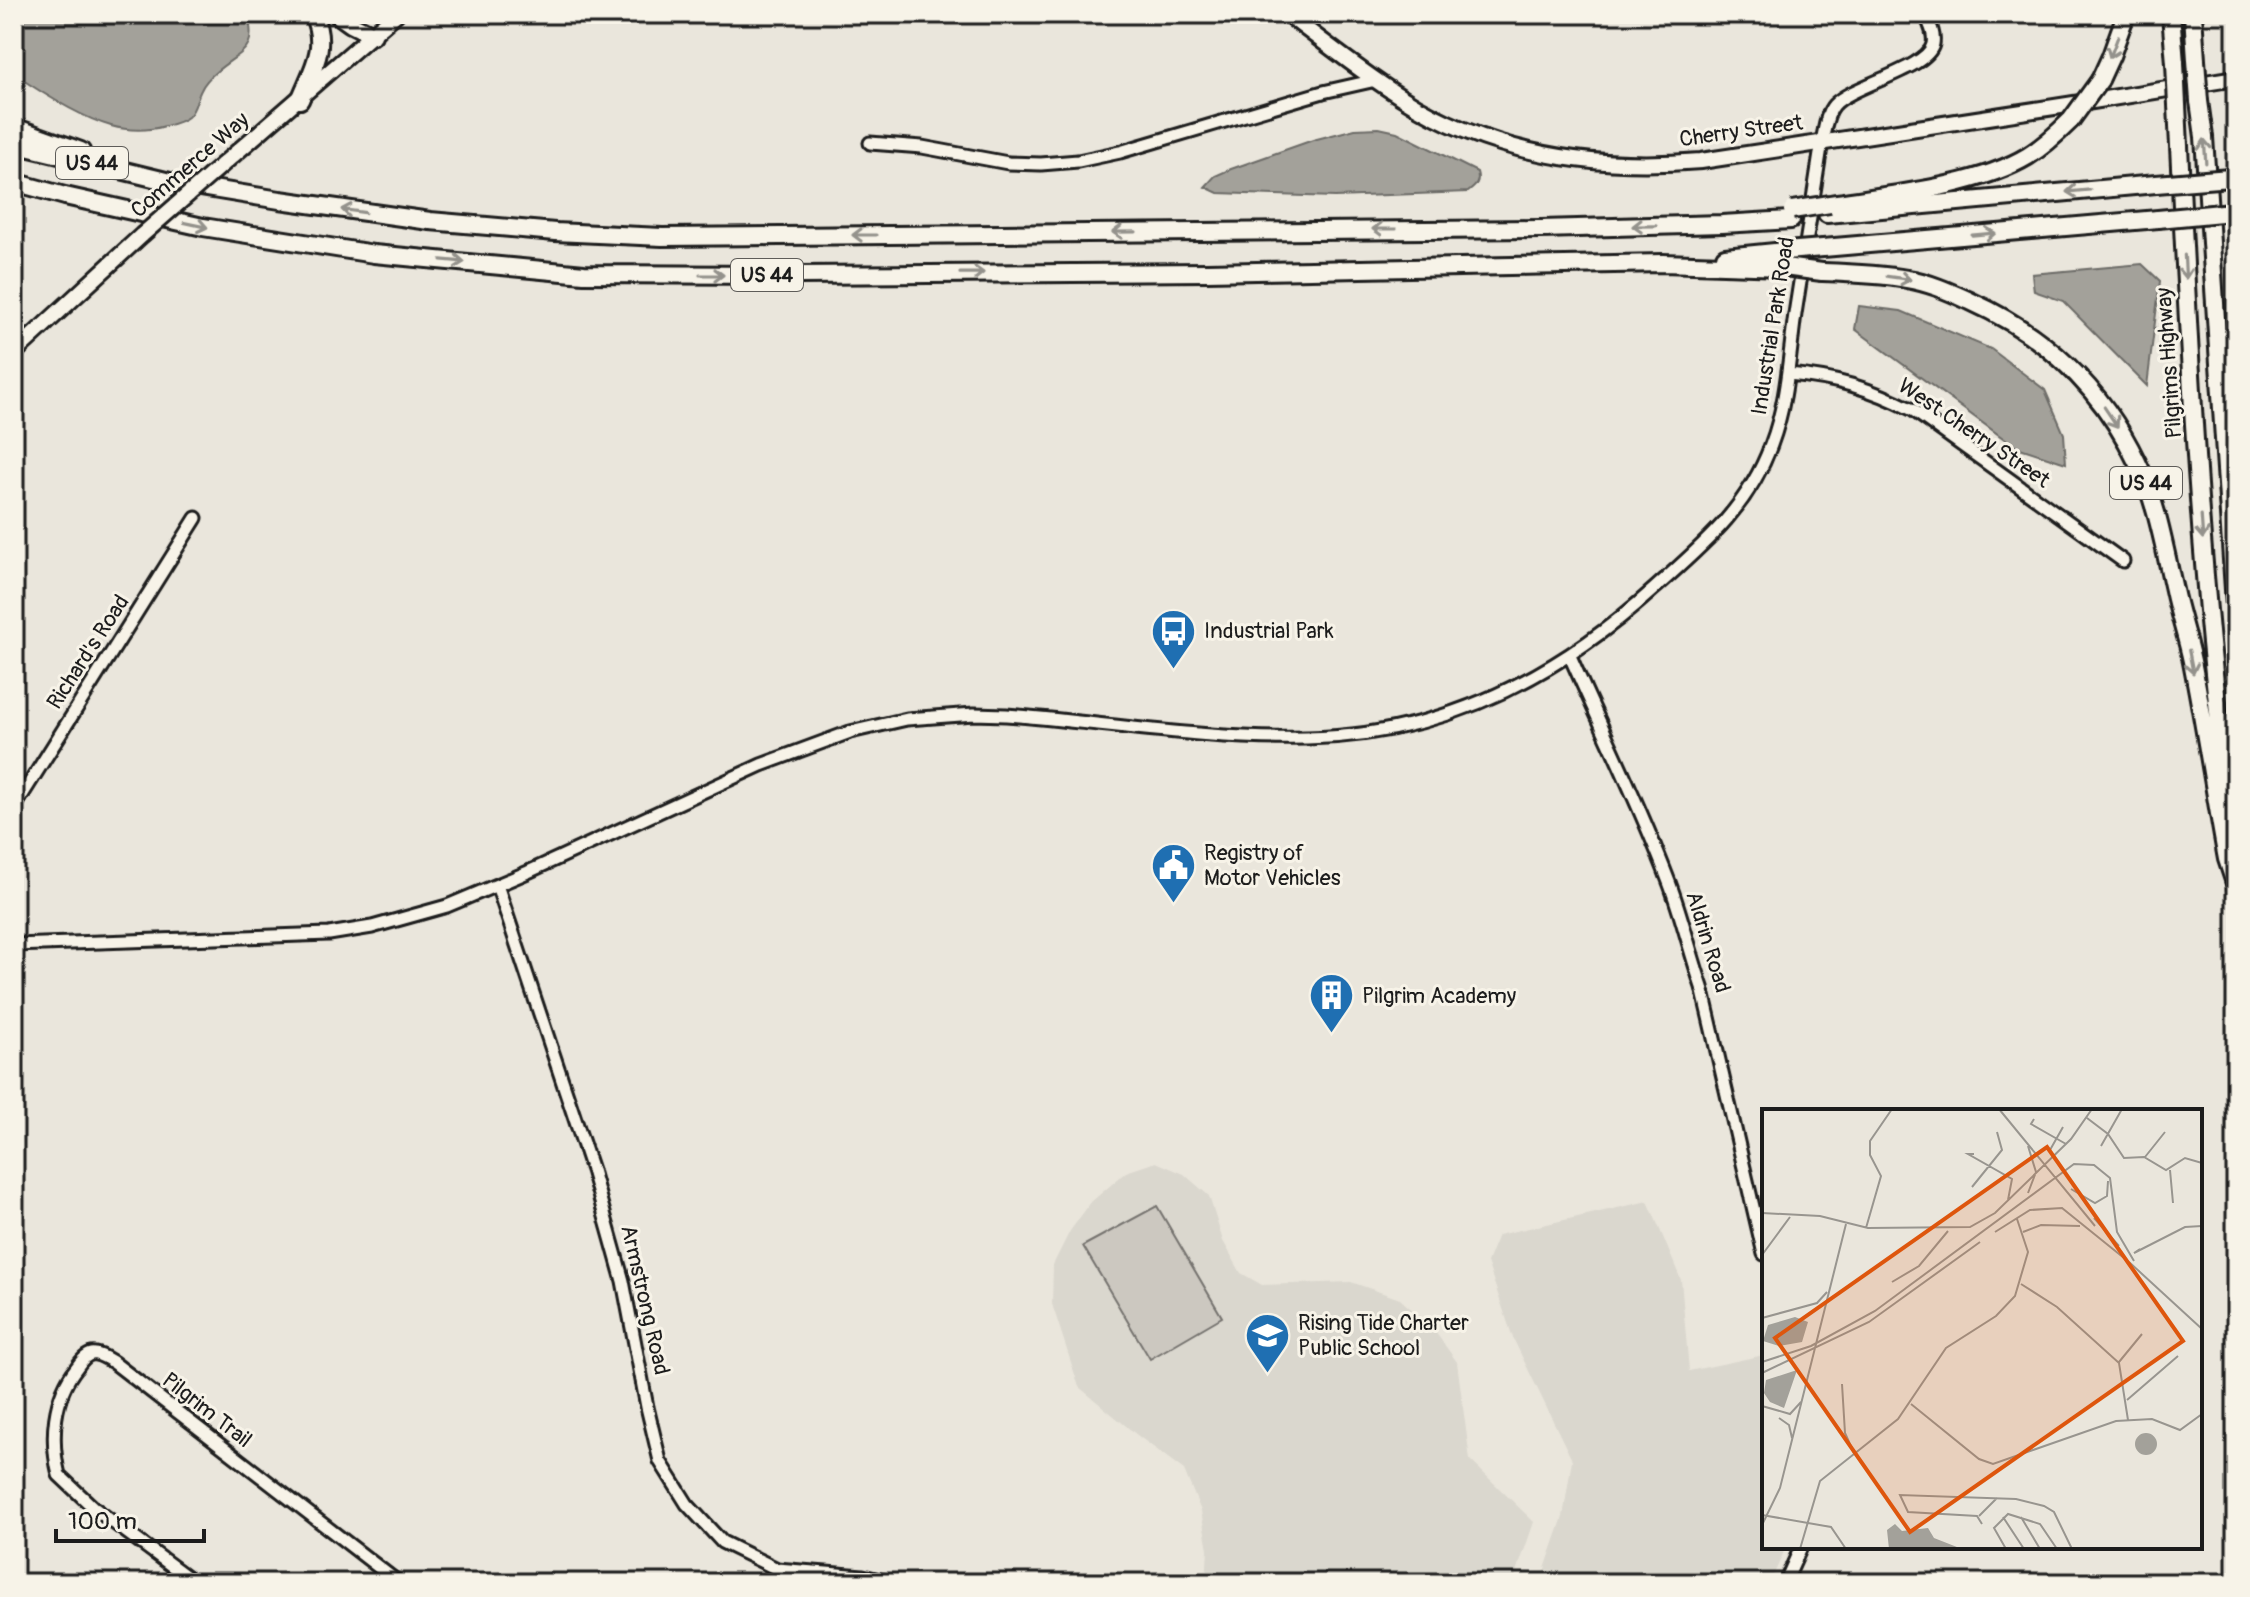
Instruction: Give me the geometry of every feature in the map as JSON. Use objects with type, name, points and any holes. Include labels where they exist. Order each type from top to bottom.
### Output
[{"type":"highway","points":[[300,100],[321,44],[313,14]]},
{"type":"highway","points":[[337,14],[373,35]]},
{"type":"highway","points":[[363,14],[373,35]]},
{"type":"highway","points":[[1829,209],[1989,174],[2029,156],[2071,120],[2090,97],[2111,56],[2126,14]]},
{"type":"highway","name":"Pilgrims Highway","points":[[2171,14],[2208,621],[2236,852]]},
{"type":"highway","points":[[2193,14],[2236,620]]},
{"type":"highway","points":[[14,127],[170,182]]},
{"type":"highway","name":"US 44","points":[[14,144],[170,182],[280,200],[430,221],[662,237],[1541,229],[1722,224],[1829,209]]},
{"type":"highway","points":[[1829,209],[2233,178]]},
{"type":"highway","name":"US 44","points":[[14,183],[203,227],[343,249],[584,274],[1192,272],[1785,259],[1822,272],[1909,279],[1945,290],[2026,331],[2061,357],[2093,391],[2138,462],[2158,519],[2191,659],[2227,859],[2236,886]]},
{"type":"highway","points":[[1785,259],[1823,248],[2234,212]]},
{"type":"highway","points":[[2216,323],[2230,365],[2236,409]]},
{"type":"main road","name":"Commerce Way","points":[[14,353],[142,235],[396,14]]},
{"type":"main road","name":"Cherry Street","points":[[1287,14],[1376,80],[1419,107],[1481,135],[1532,152],[1590,162],[1701,161],[2236,78]]},
{"type":"street","name":"Industrial Park Road","points":[[14,945],[343,933],[372,927],[447,906],[790,752],[882,724],[944,716],[1006,715],[1257,738],[1310,738],[1408,725],[1464,708],[1527,681],[1570,656],[1633,609],[1719,530],[1761,470],[1779,423],[1829,112],[1848,95],[1930,52],[1933,40],[1925,14]]},
{"type":"street","points":[[870,143],[922,147],[1008,163],[1078,161],[1376,80]]},
{"type":"street","name":"West Cherry Street","points":[[1788,374],[1847,382],[1891,398],[1913,410],[2123,561]]},
{"type":"street","name":"Richard's Road","points":[[14,808],[196,518]]},
{"type":"street","name":"Aldrin Road","points":[[1570,656],[1653,841],[1683,919],[1702,987],[1762,1245]]},
{"type":"street","name":"Armstrong Road","points":[[497,885],[596,1184],[623,1281],[660,1461],[687,1504],[722,1542],[777,1569],[863,1576],[892,1583]]},
{"type":"street","name":"Pilgrim Trail","points":[[195,1583],[94,1508],[62,1480],[58,1472],[55,1429],[60,1396],[69,1377],[90,1354],[113,1362],[399,1583]]},
{"type":"street","points":[[1785,1583],[1800,1549]]},
{"type":"shaded area","points":[[14,14],[247,14],[251,36],[245,49],[206,82],[188,117],[159,128],[131,130],[87,117],[14,74]]},
{"type":"shaded area","points":[[1379,128],[1397,132],[1477,172],[1477,184],[1468,192],[1335,197],[1218,193],[1205,187],[1215,176],[1231,169],[1313,140],[1355,129]]},
{"type":"shaded area","points":[[2142,264],[2160,281],[2147,386],[2063,301],[2034,291],[2032,274]]},
{"type":"shaded area","points":[[1859,306],[1901,311],[1991,349],[2045,390],[2064,434],[2066,463],[2014,446],[1855,329]]},
{"type":"shaded area","name":"Rising Tide Charter Public School","points":[[1156,1162],[1184,1174],[1209,1196],[1223,1241],[1241,1273],[1262,1285],[1351,1282],[1400,1299],[1433,1329],[1457,1362],[1470,1460],[1534,1522],[1513,1583],[1206,1583],[1208,1549],[1201,1511],[1184,1470],[1079,1387],[1052,1304],[1053,1265],[1070,1231],[1091,1202],[1126,1172]]},
{"type":"shaded area","points":[[1648,1201],[1681,1280],[1689,1371],[1762,1355],[1762,1549],[1785,1549],[1770,1583],[1540,1583],[1563,1517],[1572,1460],[1513,1338],[1487,1262],[1498,1235]]},
{"type":"shaded area","points":[[1157,1206],[1222,1317],[1150,1359],[1083,1246]]},
{"type":"place","name":"Industrial Park","points":[[1173,670]]},
{"type":"place","name":"Registry of Motor Vehicles","points":[[1173,905]]},
{"type":"place","name":"Pilgrim Academy","points":[[1331,1035]]},
{"type":"place","name":"Rising Tide Charter Public School","points":[[1267,1375]]}]
